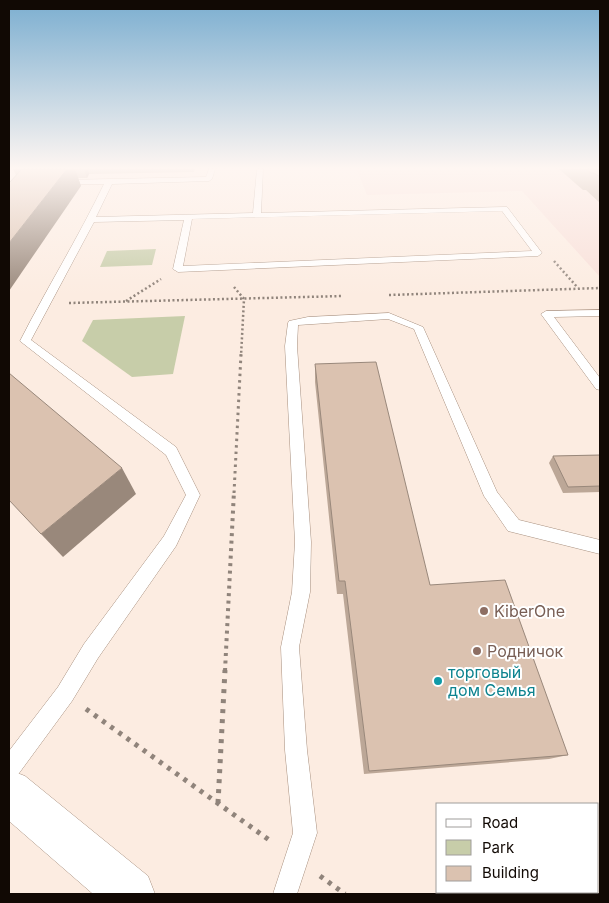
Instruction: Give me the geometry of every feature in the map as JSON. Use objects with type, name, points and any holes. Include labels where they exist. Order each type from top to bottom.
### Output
[{"type":"street","points":[[9,792],[130,894]]},
{"type":"lane","points":[[9,768],[66,694],[91,651],[170,541],[193,495],[171,451],[25,341],[95,211]]},
{"type":"lane","points":[[91,220],[416,211]]},
{"type":"lane","points":[[506,211],[538,253]]},
{"type":"lane","points":[[188,217],[178,268],[217,268],[538,253]]},
{"type":"lane","points":[[600,313],[546,314],[600,386]]},
{"type":"lane","points":[[285,894],[305,833],[296,750],[290,647],[301,592],[303,542],[291,346],[293,323],[308,320],[389,316],[418,327],[491,496],[514,526],[600,547]]},
{"type":"path","points":[[538,253],[555,262],[578,288]]},
{"type":"path","points":[[125,302],[178,268]]},
{"type":"path","points":[[217,268],[244,299],[218,803]]},
{"type":"path","points":[[383,295],[600,288]]},
{"type":"path","points":[[44,303],[343,296]]},
{"type":"path","points":[[66,694],[345,894]]},
{"type":"shaded area","points":[[540,211],[600,211],[600,277]]},
{"type":"green space","points":[[156,249],[152,265],[100,267],[107,251]]},
{"type":"green space","points":[[185,316],[173,374],[132,377],[82,341],[93,320]]},
{"type":"building","points":[[9,211],[34,211],[9,243]]},
{"type":"building","points":[[376,362],[430,585],[505,580],[568,755],[369,771],[345,581],[339,581],[315,364]]},
{"type":"building","points":[[9,373],[122,468],[41,534],[9,500]]},
{"type":"building","points":[[600,455],[600,486],[568,487],[553,456]]},
{"type":"place","name":"KiberOne","points":[[484,611]]},
{"type":"place","name":"Родничок","points":[[477,651]]},
{"type":"place","name":"торговый дом Семья","points":[[438,681]]}]
